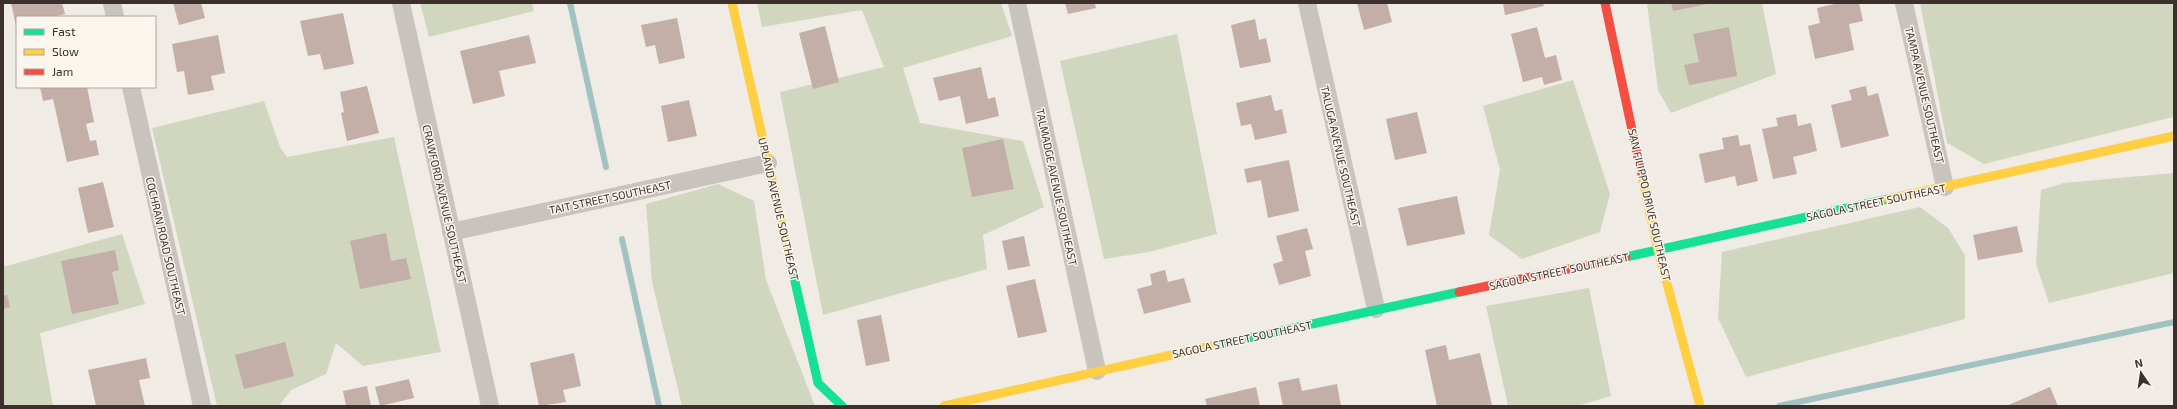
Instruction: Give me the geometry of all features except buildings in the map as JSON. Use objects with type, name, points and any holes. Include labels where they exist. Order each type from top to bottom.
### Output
[{"type":"street","points":[[112,3],[115,16]]},
{"type":"street","name":"CRAWFORD AVENUE SOUTHEAST","points":[[401,3],[490,406]]},
{"type":"street","name":"UPLAND AVENUE SOUTHEAST","points":[[732,3],[818,383],[842,406]]},
{"type":"street","name":"TALMADGE AVENUE SOUTHEAST","points":[[1017,3],[1098,371]]},
{"type":"street","name":"TALUGA AVENUE SOUTHEAST","points":[[1307,3],[1376,309]]},
{"type":"street","name":"SAN FILIPPO DRIVE SOUTHEAST","points":[[1605,3],[1658,250],[1700,406]]},
{"type":"street","name":"TAMPA AVENUE SOUTHEAST","points":[[1904,3],[1945,187]]},
{"type":"street","name":"COCHRAN ROAD SOUTHEAST","points":[[131,88],[202,406]]},
{"type":"street","name":"SAGOLA STREET SOUTHEAST","points":[[944,406],[1376,309],[1658,250],[2174,136]]},
{"type":"street","name":"TAIT STREET SOUTHEAST","points":[[451,232],[768,163]]},
{"type":"green space","points":[[420,3],[532,3],[534,11],[429,37]]},
{"type":"green space","points":[[757,3],[1001,3],[1012,36],[903,68],[920,123],[1023,141],[1044,207],[983,235],[987,269],[823,315],[780,92],[884,67],[862,10],[762,27]]},
{"type":"green space","points":[[1647,3],[1762,3],[1776,74],[1671,113],[1658,90]]},
{"type":"green space","points":[[1920,3],[2172,3],[2174,12],[2173,117],[1984,164],[1947,143]]},
{"type":"green space","points":[[1177,34],[1217,234],[1149,252],[1104,259],[1060,61]]},
{"type":"green space","points":[[1573,80],[1610,194],[1600,232],[1522,259],[1489,235],[1500,170],[1483,106]]},
{"type":"green space","points":[[264,101],[280,147],[287,157],[394,137],[441,352],[363,366],[336,343],[326,374],[291,390],[279,406],[217,406],[152,128]]},
{"type":"green space","points":[[2174,173],[2174,273],[2049,303],[2036,264],[2041,190],[2064,183]]},
{"type":"green space","points":[[718,184],[754,201],[766,280],[815,406],[682,406],[652,282],[646,204]]},
{"type":"green space","points":[[1920,207],[1948,228],[1965,255],[1965,319],[1746,377],[1718,318],[1722,252]]},
{"type":"green space","points":[[122,234],[145,304],[40,333],[53,406],[3,406],[3,267]]},
{"type":"green space","points":[[1589,288],[1611,396],[1577,406],[1508,406],[1486,306]]},
{"type":"waterway","points":[[570,3],[606,167]]},
{"type":"waterway","points":[[622,239],[659,406]]},
{"type":"waterway","points":[[1779,406],[2174,322]]},
{"type":"traffic: fast","points":[[1626,257],[1888,199]]},
{"type":"traffic: fast","points":[[791,264],[818,383],[842,406]]},
{"type":"traffic: fast","points":[[1216,345],[1459,292]]},
{"type":"traffic: slow","points":[[732,3],[791,264]]},
{"type":"traffic: slow","points":[[1888,199],[2174,136]]},
{"type":"traffic: slow","points":[[1641,172],[1658,250],[1700,406]]},
{"type":"traffic: slow","points":[[944,406],[1216,345]]},
{"type":"traffic: jam","points":[[1605,3],[1641,172]]},
{"type":"traffic: jam","points":[[1459,292],[1626,257]]}]
